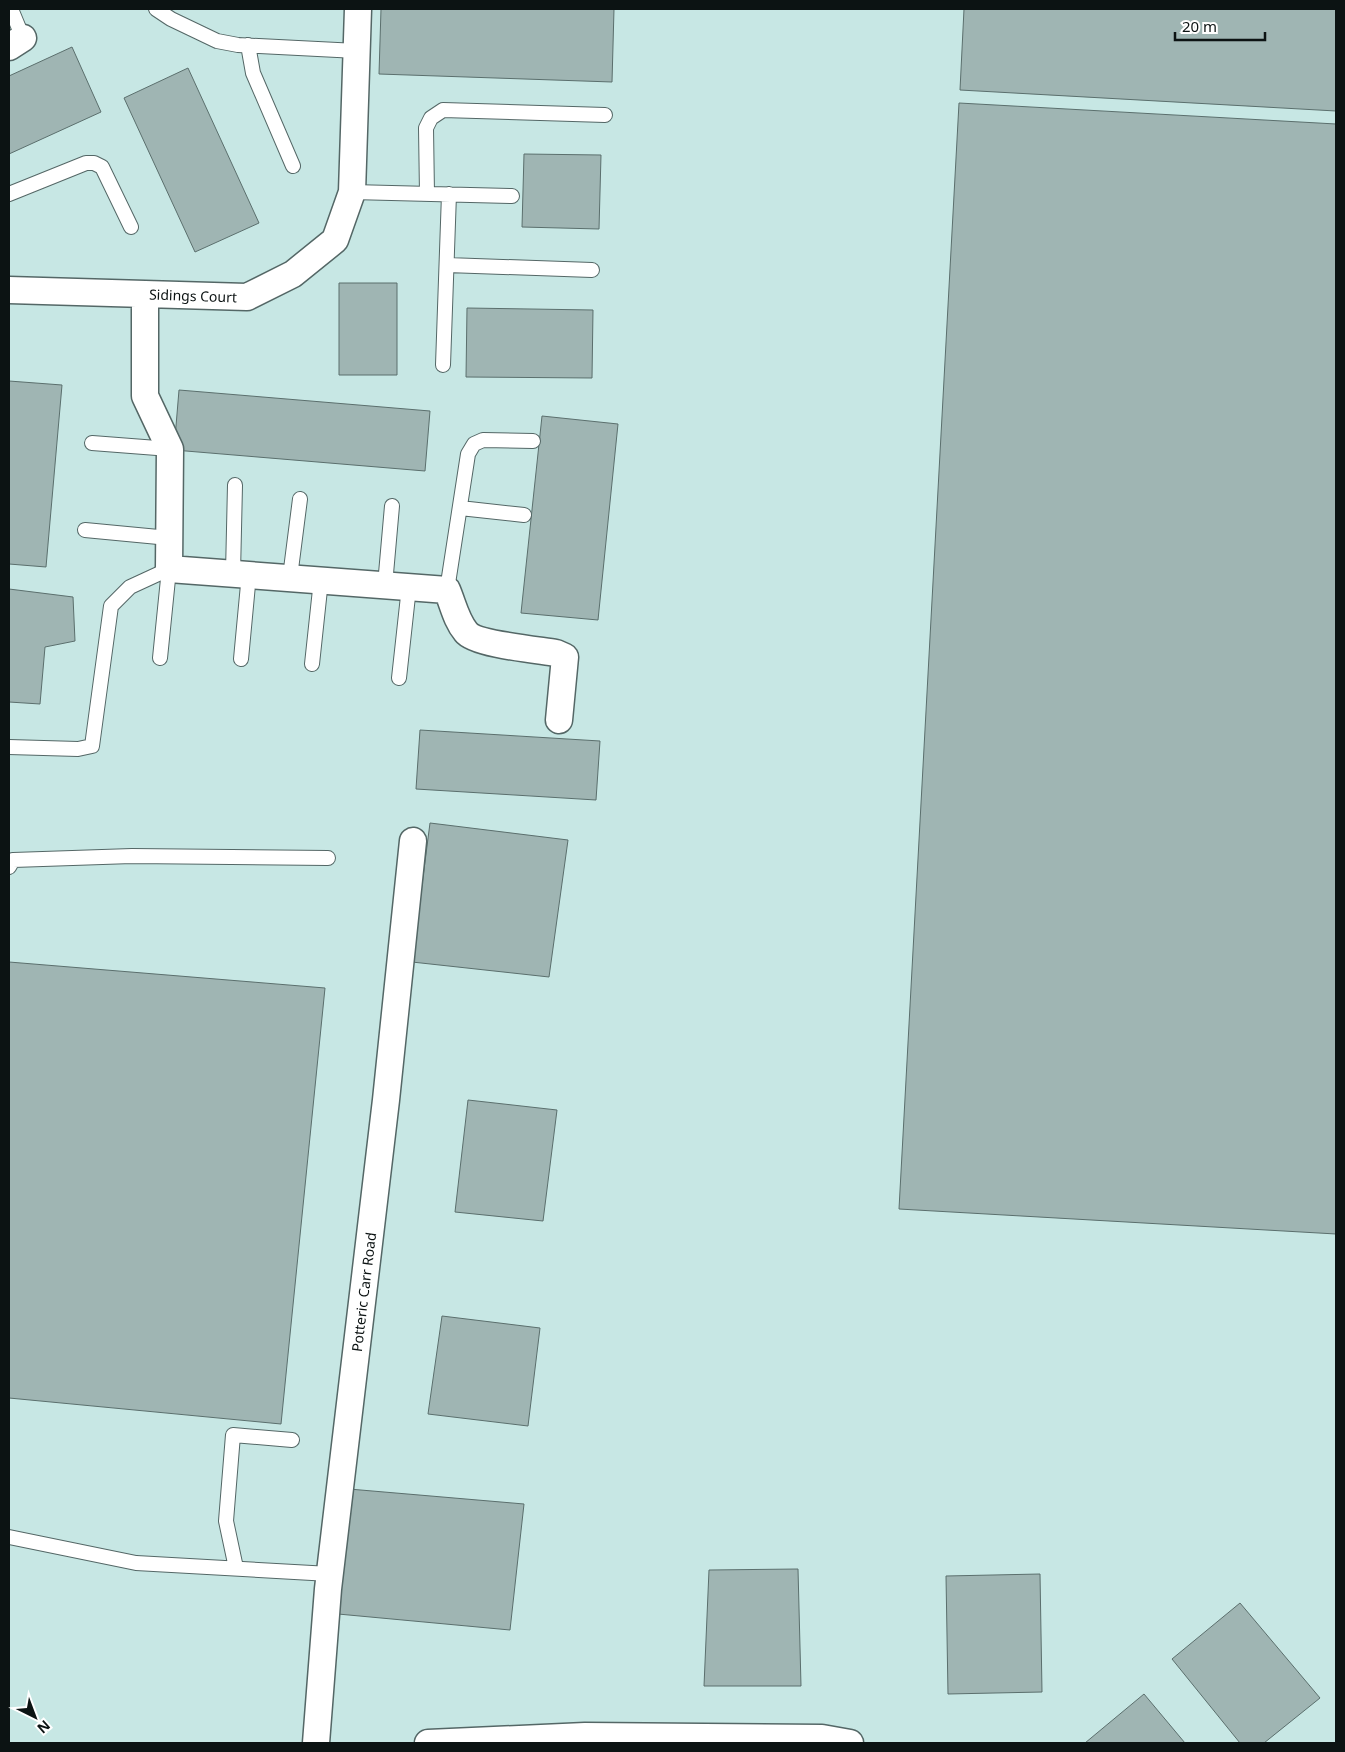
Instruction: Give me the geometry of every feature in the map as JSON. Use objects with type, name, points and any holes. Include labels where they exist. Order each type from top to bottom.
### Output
[{"type":"street","name":"Sidings Court","points":[[9,290],[247,297],[293,274],[336,240],[352,192],[358,9]]},
{"type":"street","points":[[145,294],[145,396],[170,449],[169,569],[447,590],[457,619],[467,634],[485,642],[556,653],[565,657],[559,720]]},
{"type":"street","name":"Potteric Carr Road","points":[[316,1743],[330,1574],[386,1100],[413,841]]},
{"type":"street","points":[[428,1743],[822,1738],[850,1743]]},
{"type":"lane","points":[[11,9],[16,43]]},
{"type":"lane","points":[[156,9],[170,19],[216,41],[248,45],[356,51]]},
{"type":"lane","points":[[248,45],[253,73],[293,166]]},
{"type":"lane","points":[[427,194],[426,128],[431,118],[443,110],[605,115]]},
{"type":"lane","points":[[9,194],[86,163],[94,163],[102,168],[131,227]]},
{"type":"lane","points":[[352,192],[512,196]]},
{"type":"lane","points":[[443,365],[449,194]]},
{"type":"lane","points":[[447,264],[592,270]]},
{"type":"lane","points":[[447,590],[468,454],[474,444],[483,440],[533,441]]},
{"type":"lane","points":[[92,443],[170,449]]},
{"type":"lane","points":[[235,485],[241,573],[241,658]]},
{"type":"lane","points":[[290,577],[300,498]]},
{"type":"lane","points":[[392,506],[397,586],[399,678]]},
{"type":"lane","points":[[460,508],[524,515]]},
{"type":"lane","points":[[85,530],[169,538]]},
{"type":"lane","points":[[160,658],[169,569]]},
{"type":"lane","points":[[9,747],[78,749],[92,746],[112,606],[130,587],[169,569]]},
{"type":"lane","points":[[312,664],[321,580]]},
{"type":"lane","points":[[9,867],[13,860],[132,856],[328,858]]},
{"type":"lane","points":[[236,1568],[226,1522],[234,1435],[292,1440]]},
{"type":"lane","points":[[9,1537],[136,1563],[330,1574]]},
{"type":"shaded area","points":[[9,9],[1336,9],[1336,1743],[9,1743]]},
{"type":"building","points":[[381,9],[614,9],[612,82],[379,74]]},
{"type":"building","points":[[964,9],[1336,9],[1336,111],[960,90]]},
{"type":"building","points":[[72,47],[101,112],[9,154],[9,76]]},
{"type":"building","points":[[188,68],[259,223],[195,252],[124,98]]},
{"type":"building","points":[[959,103],[1336,124],[1336,1234],[899,1209]]},
{"type":"building","points":[[524,154],[601,155],[599,229],[522,227]]},
{"type":"building","points":[[339,283],[397,283],[397,375],[339,375]]},
{"type":"building","points":[[467,308],[593,310],[592,378],[466,377]]},
{"type":"building","points":[[9,381],[62,385],[46,567],[9,564]]},
{"type":"building","points":[[179,390],[430,411],[425,471],[174,450]]},
{"type":"building","points":[[542,416],[618,424],[598,620],[521,613]]},
{"type":"building","points":[[9,589],[73,597],[75,641],[45,647],[40,704],[9,702]]},
{"type":"building","points":[[420,730],[600,741],[596,800],[416,789]]},
{"type":"building","points":[[430,823],[568,840],[549,977],[412,962]]},
{"type":"building","points":[[9,962],[325,988],[281,1424],[9,1398]]},
{"type":"building","points":[[468,1100],[557,1110],[543,1221],[455,1212]]},
{"type":"building","points":[[442,1316],[540,1328],[528,1426],[428,1414]]},
{"type":"building","points":[[349,1489],[524,1504],[510,1630],[338,1614]]},
{"type":"building","points":[[798,1569],[801,1686],[704,1686],[709,1570]]},
{"type":"building","points":[[1040,1574],[1042,1692],[948,1694],[946,1576]]},
{"type":"building","points":[[1240,1603],[1320,1698],[1264,1743],[1240,1743],[1172,1659]]},
{"type":"building","points":[[1144,1694],[1185,1743],[1085,1743]]}]
